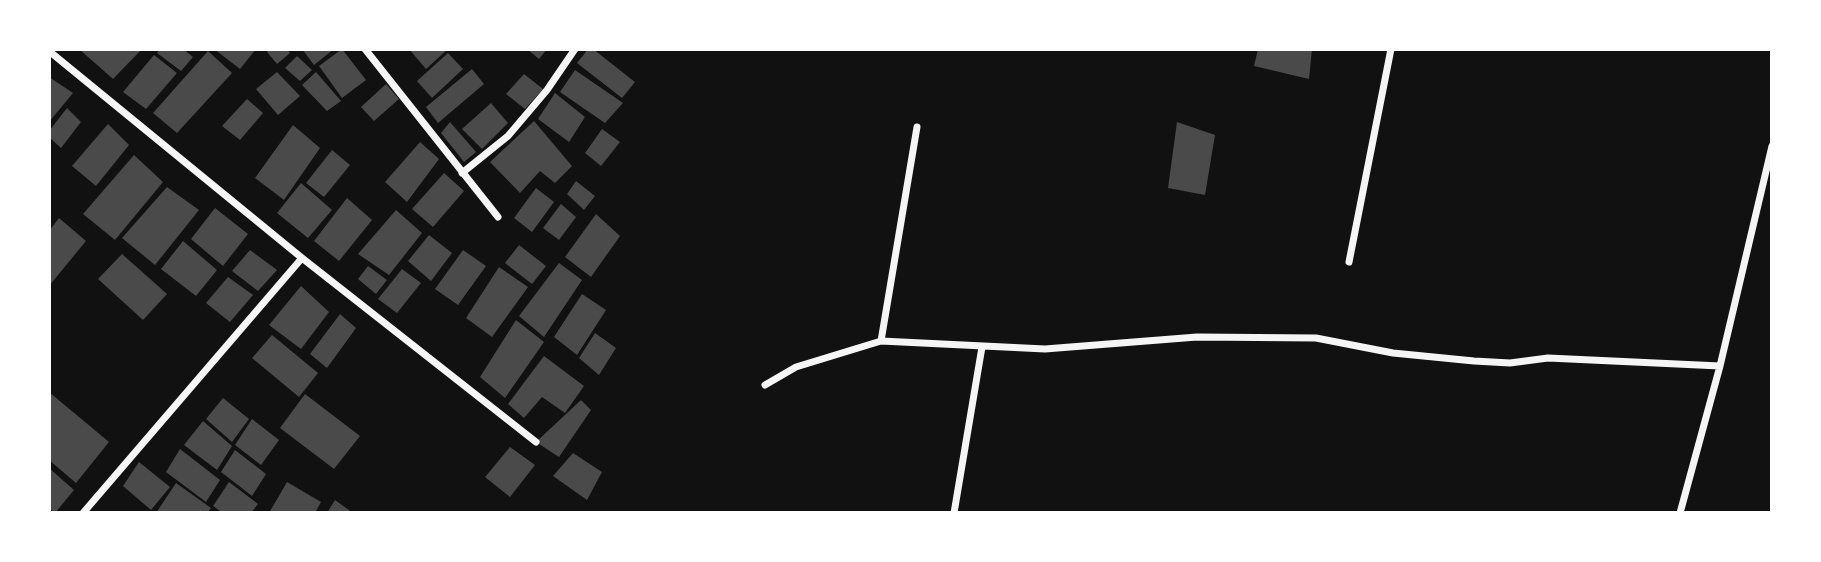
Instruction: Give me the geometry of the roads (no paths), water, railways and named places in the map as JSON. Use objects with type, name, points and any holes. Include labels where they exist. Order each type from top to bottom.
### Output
[{"type":"street","points":[[365,49],[498,216]]},
{"type":"street","points":[[462,173],[508,136],[547,90],[575,49]]},
{"type":"street","points":[[1349,262],[1391,49]]},
{"type":"street","points":[[49,51],[302,258],[536,442]]},
{"type":"street","points":[[881,341],[917,127]]},
{"type":"street","points":[[1680,513],[1720,366],[1772,146]]},
{"type":"street","points":[[83,513],[302,258]]},
{"type":"street","points":[[765,385],[796,367],[881,341],[1045,349],[1245,335],[1316,338],[1393,354],[1474,361],[1510,363],[1548,358],[1720,366]]},
{"type":"street","points":[[954,513],[982,347]]}]
